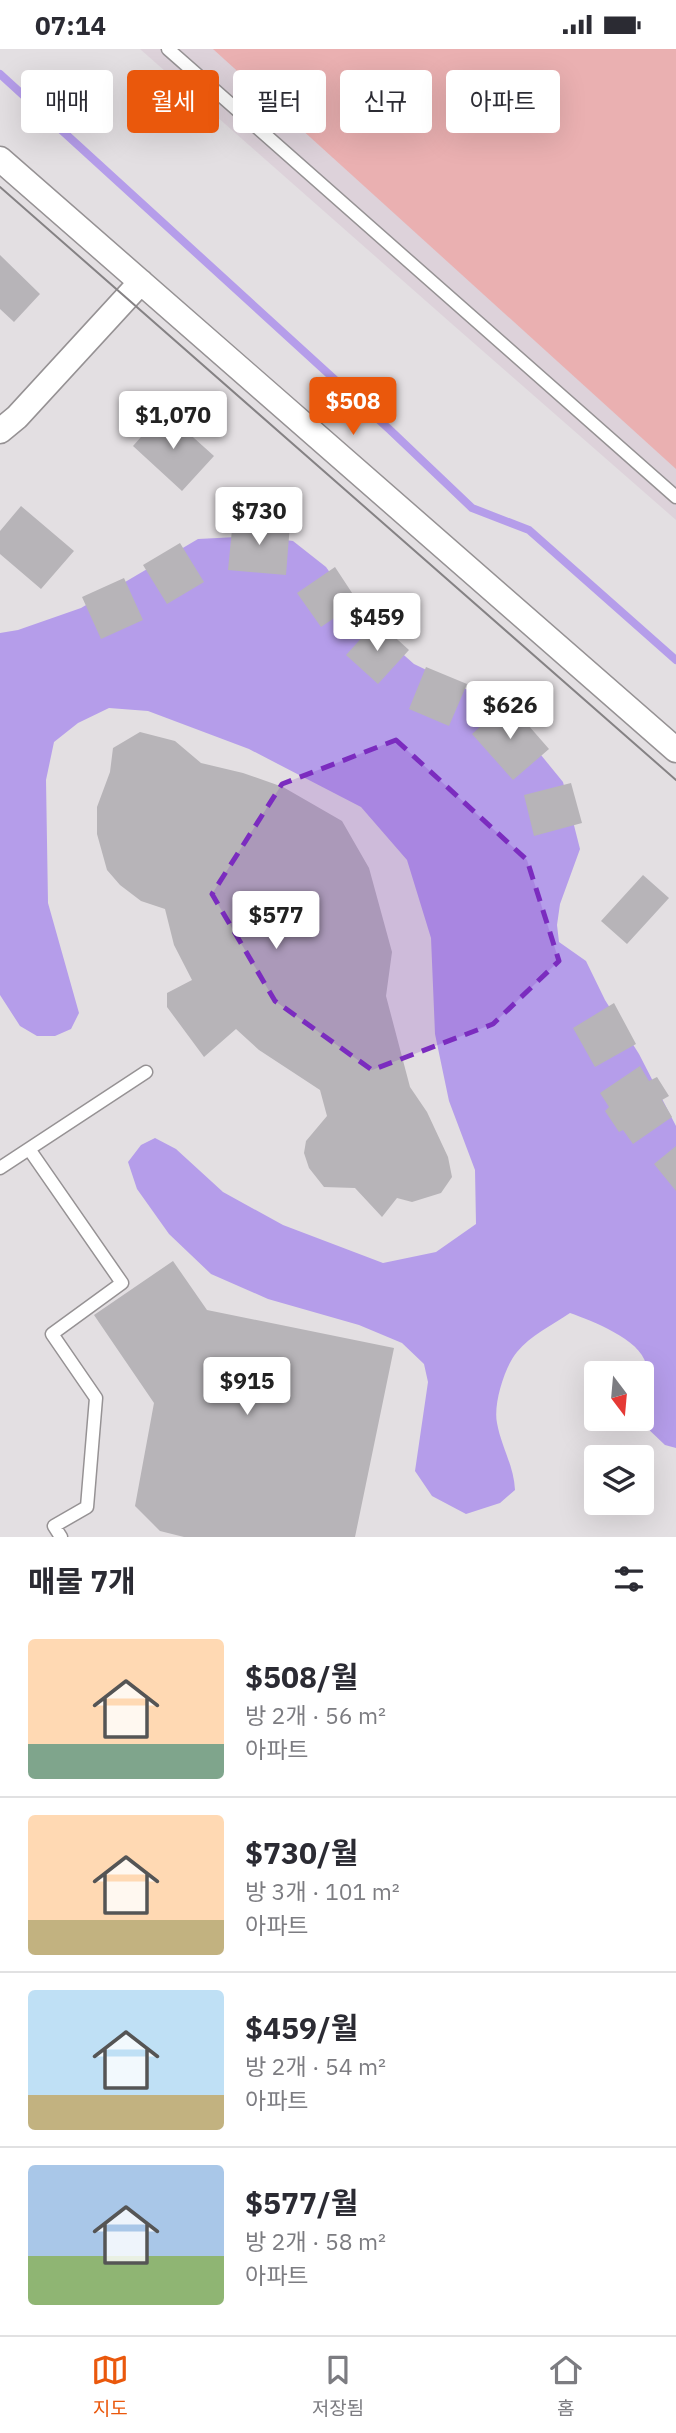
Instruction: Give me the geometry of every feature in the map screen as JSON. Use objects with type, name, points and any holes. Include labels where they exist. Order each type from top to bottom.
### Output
[{"type":"street","points":[[0,159],[676,750]]},
{"type":"street","points":[[0,432],[17,417],[141,282]]},
{"type":"lane","points":[[168,49],[676,497]]},
{"type":"lane","points":[[0,1168],[146,1072]]},
{"type":"lane","points":[[29,1149],[122,1283],[52,1334],[96,1398],[87,1507],[54,1526],[61,1537]]},
{"type":"highlighted area","points":[[396,740],[527,860],[559,961],[493,1024],[372,1070],[275,1001],[212,894],[282,784]]},
{"type":"shaded area","points":[[140,49],[676,49],[676,520],[235,133],[326,133],[326,70],[233,70],[233,131],[219,119],[219,70],[164,70]]},
{"type":"shaded area","points":[[213,49],[676,49],[676,469],[306,133],[326,133],[326,70],[236,70]]},
{"type":"shaded area","points":[[257,536],[293,541],[326,567],[362,618],[414,664],[501,706],[563,782],[580,849],[560,904],[557,925],[559,942],[586,961],[676,1126],[676,1448],[665,1445],[650,1431],[654,1431],[654,1361],[645,1361],[635,1347],[614,1332],[570,1313],[522,1346],[508,1366],[501,1386],[497,1423],[515,1490],[500,1503],[466,1514],[432,1496],[415,1471],[428,1382],[424,1364],[402,1343],[359,1325],[268,1299],[211,1274],[169,1234],[137,1189],[128,1162],[141,1145],[155,1138],[176,1149],[223,1192],[283,1225],[383,1263],[436,1252],[476,1224],[475,1170],[449,1101],[435,1034],[431,938],[407,860],[361,807],[249,749],[148,711],[109,708],[78,723],[54,742],[46,780],[48,903],[79,1013],[71,1029],[55,1036],[37,1036],[20,1026],[0,995],[0,633],[18,630],[81,608],[198,539]]},
{"type":"building","points":[[0,255],[40,294],[14,322],[0,309]]},
{"type":"building","points":[[164,411],[214,456],[182,491],[133,446]]},
{"type":"building","points":[[21,506],[74,551],[41,589],[0,554],[0,531]]},
{"type":"building","points":[[233,519],[290,524],[286,575],[228,570]]},
{"type":"building","points":[[180,543],[204,582],[167,604],[143,565]]},
{"type":"building","points":[[335,567],[358,602],[321,627],[297,593]]},
{"type":"building","points":[[124,578],[143,620],[101,639],[82,597]]},
{"type":"building","points":[[377,621],[409,650],[378,684],[346,655]]},
{"type":"building","points":[[426,667],[467,684],[449,726],[409,709]]},
{"type":"building","points":[[508,702],[549,749],[513,780],[472,734]]},
{"type":"building","points":[[140,732],[175,741],[201,763],[243,773],[283,787],[342,821],[369,868],[392,952],[386,996],[410,1087],[427,1112],[448,1157],[452,1177],[441,1193],[412,1202],[397,1198],[382,1217],[355,1188],[324,1187],[309,1168],[304,1153],[306,1141],[327,1116],[320,1090],[259,1050],[236,1029],[204,1057],[167,1007],[167,993],[192,980],[174,945],[165,909],[141,901],[120,885],[107,870],[97,834],[97,807],[110,772],[113,748]]},
{"type":"building","points":[[571,783],[582,823],[534,836],[524,795]]},
{"type":"building","points":[[643,875],[669,898],[627,944],[601,921]]},
{"type":"building","points":[[614,1003],[636,1044],[595,1067],[573,1028]]},
{"type":"building","points":[[640,1066],[649,1081],[657,1077],[669,1096],[662,1100],[672,1117],[633,1144],[623,1130],[619,1132],[605,1111],[609,1107],[600,1093]]},
{"type":"building","points":[[676,1146],[676,1191],[654,1164]]},
{"type":"building","points":[[173,1261],[207,1310],[394,1348],[355,1537],[184,1537],[160,1531],[135,1506],[154,1403],[94,1315]]},
{"type":"waterway","points":[[0,74],[472,508],[529,530],[676,660]]},
{"type":"tram line","points":[[0,187],[676,780]]}]
